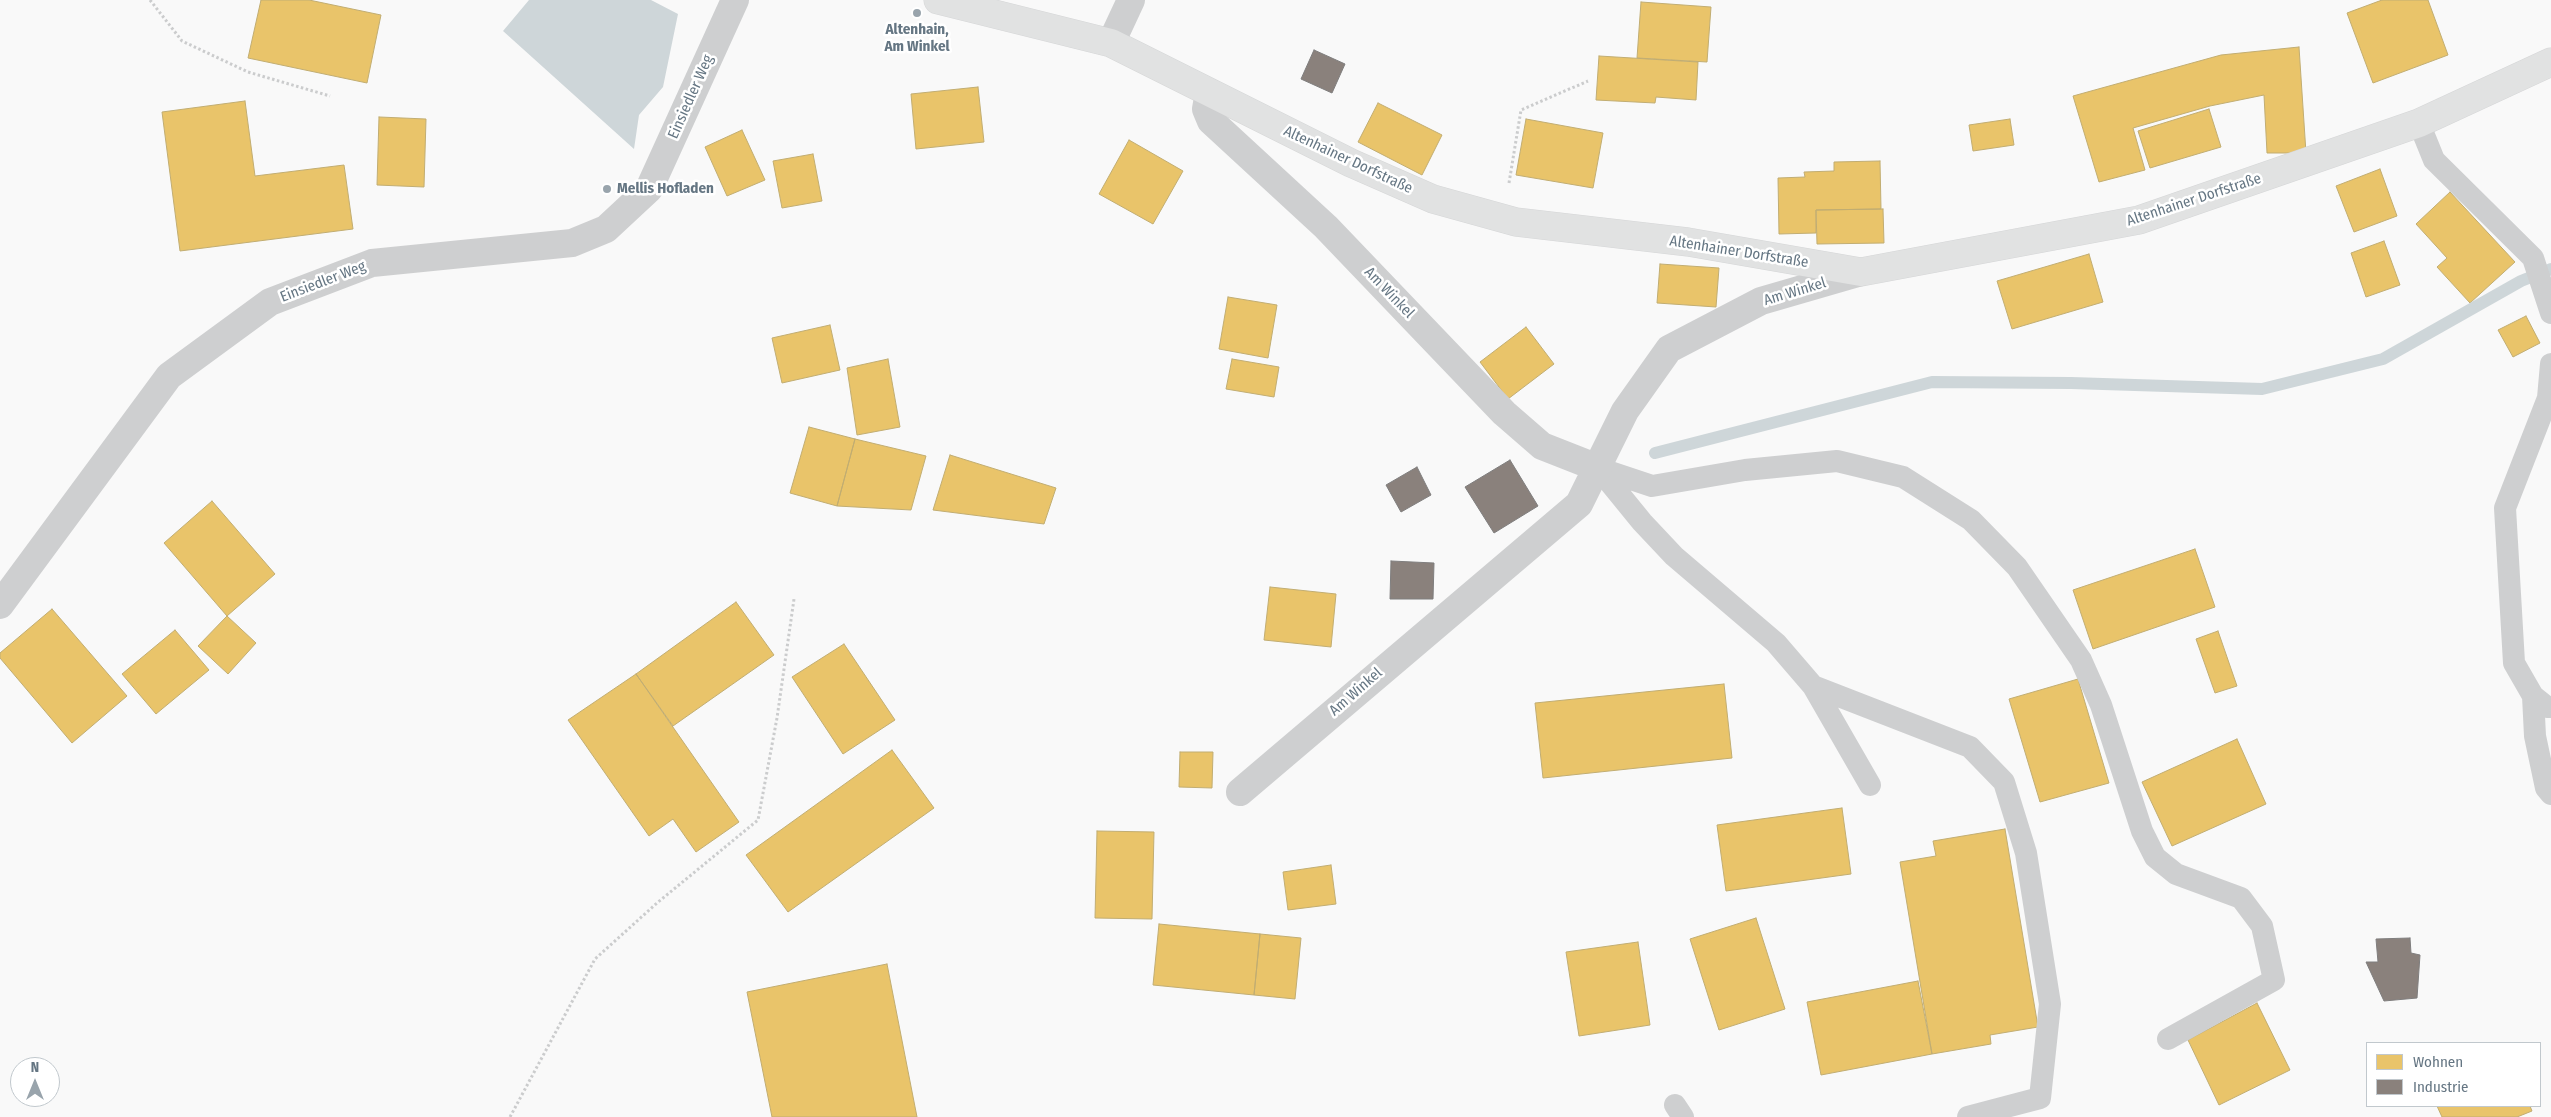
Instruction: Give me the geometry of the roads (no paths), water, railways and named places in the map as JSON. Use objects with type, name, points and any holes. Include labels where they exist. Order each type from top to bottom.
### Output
[{"type":"street","name":"Einsiedler Weg","points":[[0,605],[169,376],[270,302],[372,263],[572,244],[606,230],[649,189],[735,0]]},
{"type":"street","name":"Altenhainer Dorfstraße","points":[[938,0],[1111,43],[1351,164],[1433,199],[1516,222],[1688,242],[1861,272],[2139,220],[2419,123],[2551,62]]},
{"type":"street","points":[[1111,43],[1131,0]]},
{"type":"street","name":"Am Winkel","points":[[1209,92],[1206,109],[1211,121],[1326,227],[1504,413],[1542,446],[1598,468]]},
{"type":"street","name":"Am Winkel","points":[[1240,792],[1578,504],[1598,468],[1625,410],[1669,350],[1761,301],[1861,272]]},
{"type":"lane","points":[[2419,123],[2434,160],[2533,258],[2549,307]]},
{"type":"lane","points":[[2551,364],[2548,398],[2505,508],[2514,663],[2542,701],[2535,736],[2546,788],[2551,794]]},
{"type":"lane","points":[[1598,468],[1652,486],[1744,470],[1837,461],[1903,477],[1971,520],[2017,567],[2081,660],[2100,705],[2142,831],[2155,857],[2176,874],[2241,898],[2262,926],[2274,980],[2168,1040]]},
{"type":"lane","points":[[1598,468],[1642,522],[1674,556],[1776,643],[1813,686],[1870,785]]},
{"type":"lane","points":[[1813,686],[1970,748],[2004,782],[2026,853],[2050,1004],[2040,1098],[1968,1117]]},
{"type":"waterway","points":[[1655,453],[1932,382],[2071,383],[2262,389],[2383,359],[2521,281],[2551,269]]},
{"type":"place","name":"Altenhain, Am Winkel","points":[[917,13]]},
{"type":"place","name":"Mellis Hofladen","points":[[607,189]]}]
